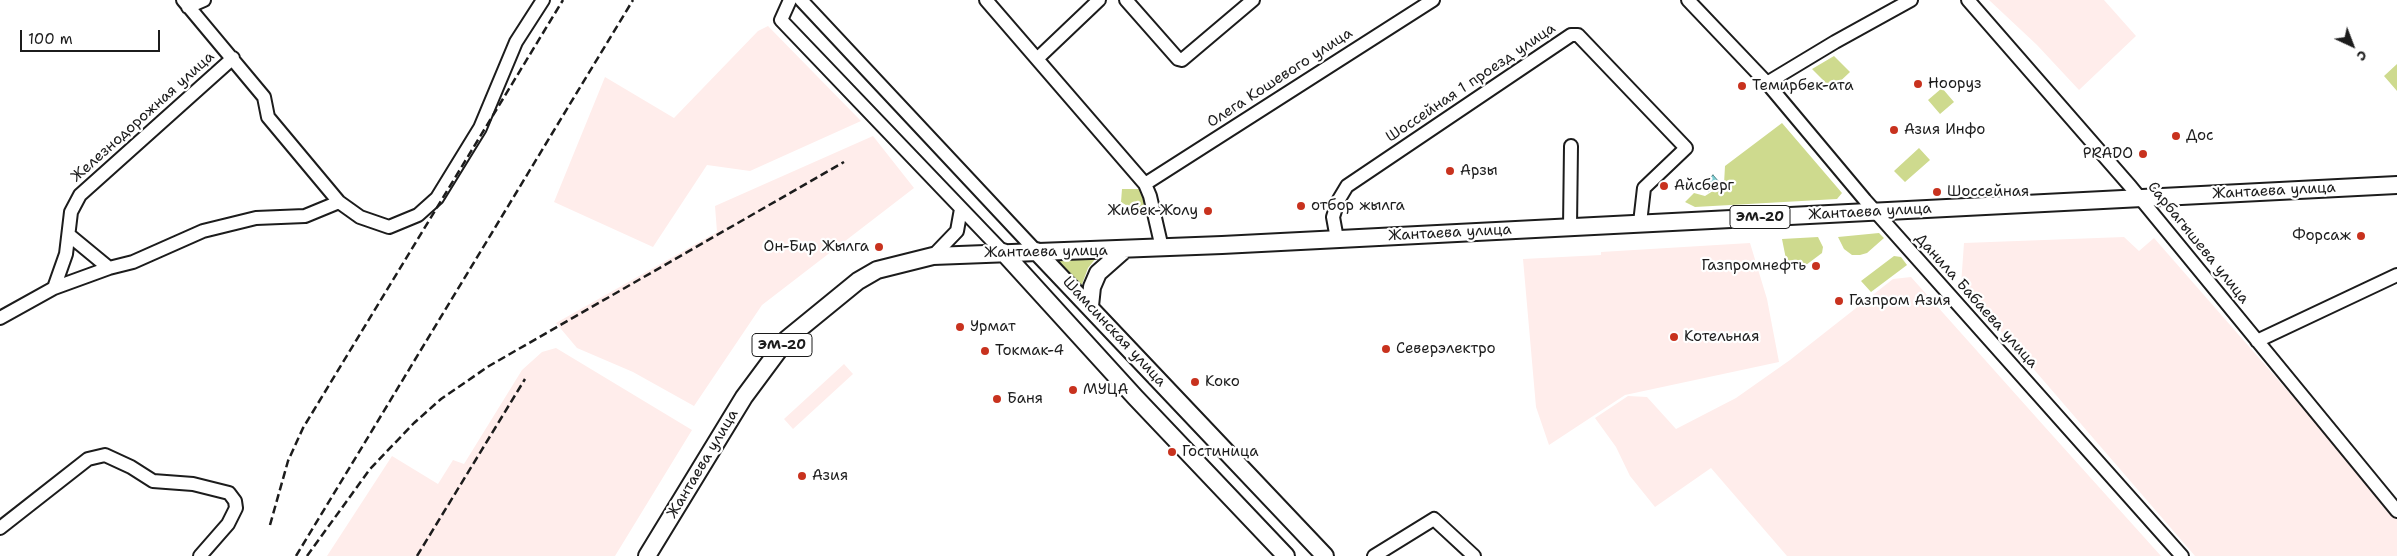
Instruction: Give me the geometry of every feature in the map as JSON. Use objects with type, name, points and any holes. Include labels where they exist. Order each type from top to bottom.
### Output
[{"type":"main road","name":"Жантаева улица","points":[[647,556],[744,397],[787,338],[858,281],[877,270],[933,256],[1003,252],[1124,250],[2397,185]]},
{"type":"main road","points":[[1090,306],[1092,287],[1098,274],[1124,250]]},
{"type":"main road","name":"Шамсинская улица","points":[[1036,251],[1325,556]]},
{"type":"main road","name":"Шамсинская улица","points":[[1003,252],[1130,391],[1286,556]]},
{"type":"street","points":[[185,3],[204,0]]},
{"type":"street","name":"Шамсинская улица","points":[[790,0],[781,20],[1003,252]]},
{"type":"street","name":"Шамсинская улица","points":[[801,0],[1036,251]]},
{"type":"street","points":[[986,0],[1145,184],[1162,248]]},
{"type":"street","points":[[1038,58],[1099,0]]},
{"type":"street","points":[[1126,0],[1178,59],[1182,60],[1253,0]]},
{"type":"street","name":"Олега Кошевого улица","points":[[1145,184],[1433,0]]},
{"type":"street","name":"Данила Бабаева улица","points":[[1688,0],[1766,83],[1865,200],[1877,211],[2182,556]]},
{"type":"street","points":[[1766,83],[1911,0]]},
{"type":"street","name":"Сарбагышева улица","points":[[1968,0],[2140,198],[2397,511]]},
{"type":"street","name":"Железнодорожная улица","points":[[185,3],[264,97],[268,116],[339,202],[360,217],[389,227],[418,216],[437,198],[480,128],[516,42],[539,2]]},
{"type":"street","name":"Шоссейная 1 проезд улица","points":[[1337,239],[1333,217],[1338,201],[1348,186],[1571,36],[1578,35],[1686,148],[1644,188],[1640,224]]},
{"type":"street","name":"Железнодорожная улица","points":[[54,288],[69,235],[71,212],[80,195],[232,58]]},
{"type":"street","points":[[1570,227],[1571,146]]},
{"type":"street","points":[[0,318],[54,288],[109,268],[133,262],[202,232],[256,218],[305,216],[339,202]]},
{"type":"street","points":[[933,256],[957,231],[961,209]]},
{"type":"street","points":[[69,235],[109,268]]},
{"type":"street","points":[[2257,341],[2397,274]]},
{"type":"street","points":[[0,528],[88,459],[105,455],[131,466],[153,481],[193,484],[229,493],[235,501],[236,508],[228,524],[200,556]]},
{"type":"street","points":[[1374,556],[1434,518],[1474,556]]},
{"type":"shaded area","points":[[1989,0],[2104,0],[2136,36],[2079,90],[2037,45]]},
{"type":"shaded area","points":[[768,26],[861,121],[750,171],[707,165],[653,247],[554,202],[605,77],[674,118],[758,31]]},
{"type":"shaded area","points":[[873,136],[914,188],[762,305],[694,406],[633,372],[577,348],[556,323],[717,232],[715,206]]},
{"type":"shaded area","points":[[2124,237],[2139,251],[2154,238],[2357,470],[2397,519],[2397,556],[2195,556],[1961,285],[1964,243]]},
{"type":"shaded area","name":"Котельная","points":[[1750,243],[1767,299],[1779,362],[1625,395],[1549,445],[1536,407],[1523,259]]},
{"type":"shaded area","points":[[1911,277],[2161,556],[1787,556],[1711,468],[1655,507],[1630,476],[1616,447],[1595,418],[1628,396],[1647,397],[1676,429],[1736,398],[1790,360],[1893,279]]},
{"type":"shaded area","points":[[556,348],[692,430],[615,556],[327,556],[392,456],[438,484],[453,460],[464,464],[522,370],[542,352]]},
{"type":"shaded area","points":[[844,364],[853,374],[793,429],[784,419]]},
{"type":"green space","points":[[1834,56],[1850,72],[1832,89],[1812,69]]},
{"type":"green space","points":[[2397,64],[2397,91],[2384,76]]},
{"type":"green space","points":[[1942,88],[1954,102],[1940,114],[1928,100]]},
{"type":"green space","points":[[1782,123],[1842,193],[1837,199],[1695,207],[1685,202],[1694,193],[1705,196],[1724,184],[1725,166]]},
{"type":"green space","points":[[1919,148],[1930,160],[1905,182],[1894,171]]},
{"type":"green space","points":[[1122,189],[1141,189],[1146,217],[1121,202]]},
{"type":"green space","points":[[1879,233],[1884,238],[1867,253],[1860,255],[1852,255],[1844,249],[1838,237]]},
{"type":"green space","points":[[1818,237],[1823,247],[1822,253],[1802,268],[1796,269],[1790,264],[1786,259],[1782,239]]},
{"type":"green space","points":[[1894,256],[1901,257],[1907,265],[1871,292],[1861,281]]},
{"type":"green space","points":[[1096,258],[1088,268],[1081,287],[1052,260]]},
{"type":"water","points":[[1713,175],[1719,182],[1708,192],[1702,185]]},
{"type":"railway","points":[[270,525],[288,461],[303,428],[563,0]]},
{"type":"railway","points":[[296,556],[633,0]]},
{"type":"railway","points":[[307,556],[370,469],[414,423],[441,399],[489,366],[844,162]]},
{"type":"railway","points":[[417,556],[525,379]]},
{"type":"place","name":"Нооруз","points":[[1918,84]]},
{"type":"place","name":"Темирбек-ата","points":[[1742,86]]},
{"type":"place","name":"Азия Инфо","points":[[1894,130]]},
{"type":"place","name":"Дос","points":[[2176,136]]},
{"type":"place","name":"PRADO","points":[[2143,154]]},
{"type":"place","name":"Арзы","points":[[1450,171]]},
{"type":"place","name":"Айсберг","points":[[1664,186]]},
{"type":"place","name":"Шоссейная","points":[[1937,192]]},
{"type":"place","name":"отбор жылга","points":[[1301,206]]},
{"type":"place","name":"Жибек-Жолу","points":[[1208,211]]},
{"type":"place","name":"Форсаж","points":[[2361,236]]},
{"type":"place","name":"Он-Бир Жылга","points":[[879,247]]},
{"type":"place","name":"Газпромнефть","points":[[1816,266]]},
{"type":"place","name":"Газпром Азия","points":[[1839,301]]},
{"type":"place","name":"Урмат","points":[[960,327]]},
{"type":"place","name":"Котельная","points":[[1674,337]]},
{"type":"place","name":"Северэлектро","points":[[1386,349]]},
{"type":"place","name":"Токмак-4","points":[[985,351]]},
{"type":"place","name":"Коко","points":[[1195,382]]},
{"type":"place","name":"МУЦА","points":[[1073,390]]},
{"type":"place","name":"Баня","points":[[997,399]]},
{"type":"place","name":"Гостиница","points":[[1172,452]]},
{"type":"place","name":"Азия","points":[[802,476]]}]
